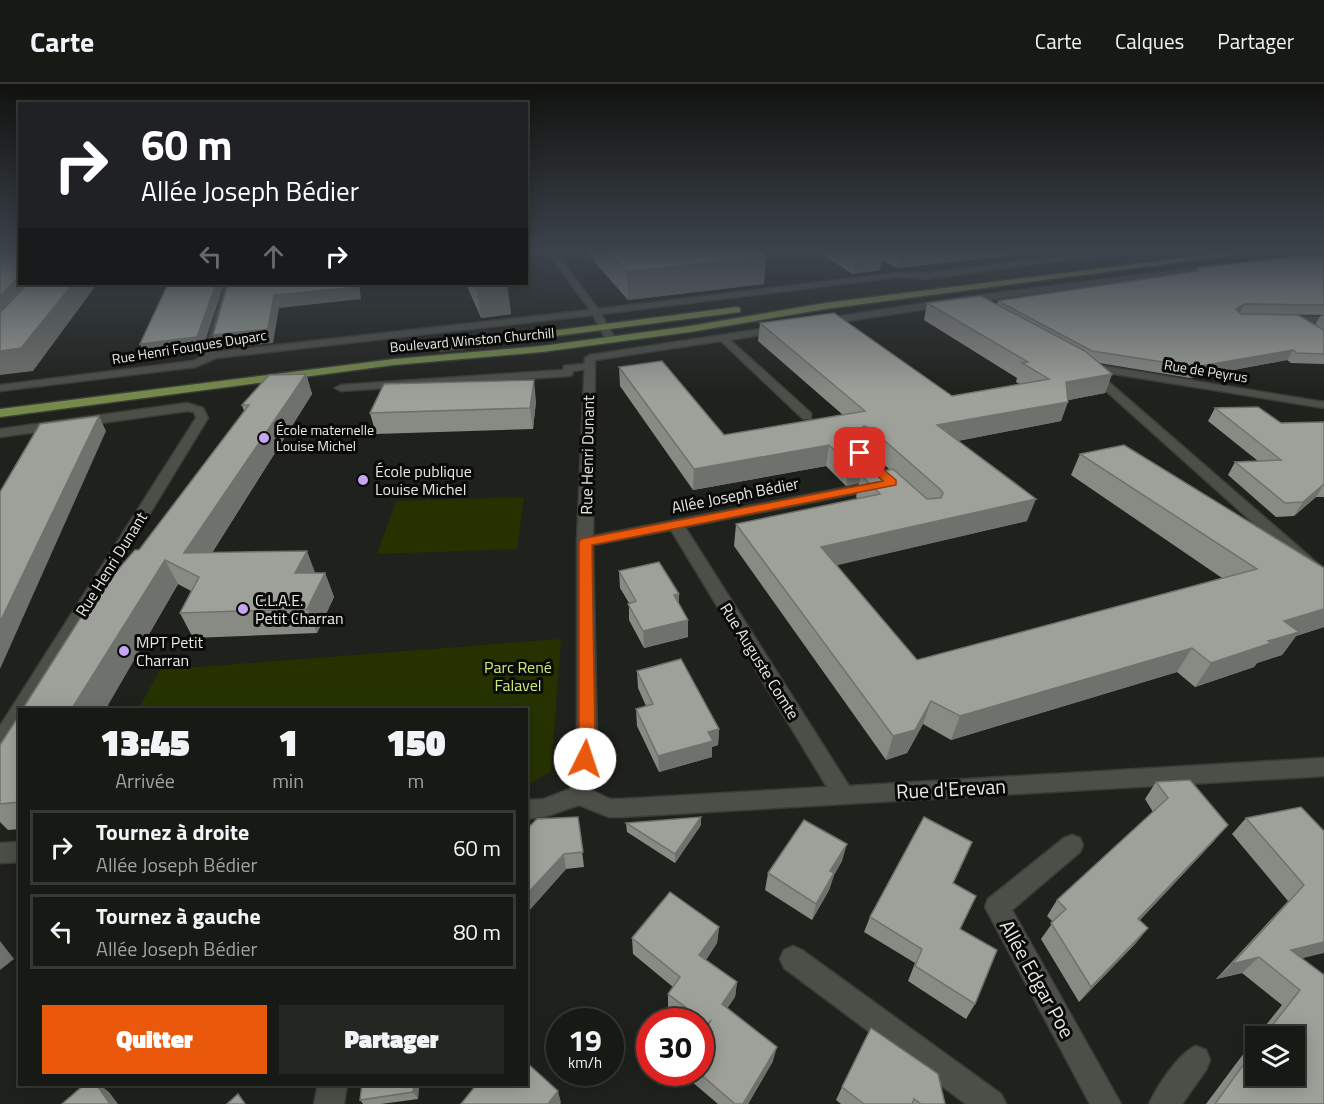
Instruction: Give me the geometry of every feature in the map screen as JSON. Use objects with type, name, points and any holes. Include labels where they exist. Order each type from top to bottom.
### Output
[{"type":"main road","name":"Boulevard Winston Churchill","points":[[0,404],[837,298]]},
{"type":"main road","name":"Boulevard Winston Churchill","points":[[0,413],[394,362],[542,349],[612,340],[891,298]]},
{"type":"street","points":[[214,356],[209,353],[229,298]]},
{"type":"street","points":[[585,298],[612,340]]},
{"type":"street","name":"Rue Henri Fouques Duparc","points":[[0,388],[195,364],[214,356],[714,298]]},
{"type":"street","points":[[816,323],[984,298]]},
{"type":"street","points":[[965,300],[983,310]]},
{"type":"street","points":[[1273,319],[1324,320]]},
{"type":"street","points":[[1296,320],[1315,332]]},
{"type":"street","points":[[341,388],[568,373],[568,368],[589,374],[590,358],[793,327]]},
{"type":"street","points":[[723,338],[807,416]]},
{"type":"street","name":"Rue de Peyrus","points":[[1324,405],[1079,363],[1324,577]]},
{"type":"street","name":"Rue Henri Dunant","points":[[580,795],[587,742],[585,542],[589,374]]},
{"type":"street","points":[[1308,402],[1324,413]]},
{"type":"street","name":"Rue Henri Dunant","points":[[0,433],[187,407],[199,410],[202,418],[21,708]]},
{"type":"street","name":"Allée Joseph Bédier","points":[[585,542],[892,483],[876,468]]},
{"type":"street","name":"Rue Auguste Comte","points":[[676,525],[844,796]]},
{"type":"street","name":"Rue Henri Dunant","points":[[0,742],[18,713]]},
{"type":"street","name":"Rue d'Erevan","points":[[580,795],[609,808],[844,796],[1324,766]]},
{"type":"street","points":[[528,810],[544,808],[580,795]]},
{"type":"street","name":"Allée Edgar Poe","points":[[1072,845],[997,907],[1107,1104]]},
{"type":"street","points":[[0,853],[18,852]]},
{"type":"street","points":[[793,958],[991,1104]]},
{"type":"street","points":[[1164,1104],[1196,1060]]},
{"type":"street","points":[[329,1104],[333,1086]]},
{"type":"green space","points":[[524,497],[517,549],[377,554],[396,501]]},
{"type":"green space","name":"Parc René Falavel","points":[[561,639],[551,771],[528,785],[528,708],[139,708],[160,670]]},
{"type":"building","points":[[14,298],[62,298],[21,348],[0,351],[0,313]]},
{"type":"building","points":[[162,298],[211,298],[197,337],[140,344]]},
{"type":"building","points":[[224,298],[274,298],[268,329],[213,335]]},
{"type":"building","points":[[984,298],[1085,351],[1112,374],[1066,382],[1068,402],[937,425],[1036,499],[821,547],[917,660],[1257,569],[1080,454],[1124,445],[1324,568],[1324,609],[1284,621],[1299,632],[1268,641],[1271,643],[1211,663],[1192,648],[960,716],[931,701],[915,730],[893,736],[736,524],[880,494],[861,475],[893,469],[927,499],[941,498],[943,493],[941,490],[870,428],[864,426],[856,431],[856,434],[882,458],[849,464],[829,445],[694,469],[619,367],[662,361],[724,435],[865,411],[760,323],[834,313],[952,396],[1049,379],[1022,363],[1028,362],[927,303]]},
{"type":"building","points":[[1021,298],[1324,298],[1324,305],[1244,304],[1236,309],[1241,314],[1298,315],[1324,330],[1324,354],[1297,353],[1293,350],[1195,367],[1092,351],[998,301]]},
{"type":"building","points":[[306,374],[184,553],[307,551],[295,573],[325,573],[307,609],[180,613],[199,577],[165,560],[72,708],[23,708],[96,595],[135,550],[139,550],[249,405],[242,405],[269,375]]},
{"type":"building","points":[[534,380],[530,408],[370,413],[384,384]]},
{"type":"building","points":[[1258,407],[1281,423],[1324,422],[1324,484],[1303,502],[1285,503],[1235,462],[1281,460],[1215,408]]},
{"type":"building","points":[[99,416],[0,622],[0,492],[40,424]]},
{"type":"building","points":[[659,562],[679,594],[674,595],[688,620],[643,631],[628,604],[636,601],[619,571]]},
{"type":"building","points":[[681,659],[719,729],[708,732],[713,741],[658,756],[636,709],[653,704],[637,671]]},
{"type":"building","points":[[18,717],[18,802],[0,804],[0,745]]},
{"type":"building","points":[[1190,780],[1228,825],[1138,919],[1148,928],[1091,987],[1051,923],[1066,909],[1057,900],[1168,798],[1156,782]]},
{"type":"building","points":[[1301,807],[1324,831],[1324,942],[1291,950],[1324,975],[1324,1104],[1215,1104],[1245,1062],[1245,1086],[1305,1086],[1305,1026],[1272,1026],[1300,990],[1259,957],[1232,964],[1304,885],[1246,818]]},
{"type":"building","points":[[578,817],[583,852],[564,854],[528,893],[528,828],[537,819]]},
{"type":"building","points":[[701,817],[675,854],[626,823]]},
{"type":"building","points":[[924,817],[972,842],[953,883],[976,896],[960,929],[997,950],[975,1004],[915,966],[922,949],[870,917]]},
{"type":"building","points":[[804,820],[847,844],[830,871],[834,873],[816,904],[768,873]]},
{"type":"building","points":[[670,892],[719,927],[699,955],[737,982],[722,1004],[777,1047],[743,1104],[735,1104],[714,1086],[714,1008],[687,1008],[668,994],[680,977],[632,938]]},
{"type":"building","points":[[871,1028],[938,1074],[945,1104],[921,1104],[914,1099],[912,1104],[864,1104],[842,1087]]},
{"type":"building","points":[[528,1064],[546,1080],[546,1086],[552,1086],[558,1091],[548,1104],[461,1104],[475,1086],[528,1086]]},
{"type":"building","points":[[83,1086],[97,1086],[110,1104],[62,1104]]},
{"type":"building","points":[[362,1086],[414,1086],[413,1092],[360,1100]]},
{"type":"building","points":[[238,1094],[245,1104],[227,1104]]},
{"type":"place","name":"École maternelle Louise Michel","points":[[264,438]]},
{"type":"place","name":"École publique Louise Michel","points":[[363,480]]},
{"type":"place","name":"C.L.A.E. Petit Charran","points":[[243,609]]},
{"type":"place","name":"MPT Petit Charran","points":[[124,651]]},
{"type":"route","points":[[585,759],[587,742],[585,542],[892,483],[860,453]]}]
